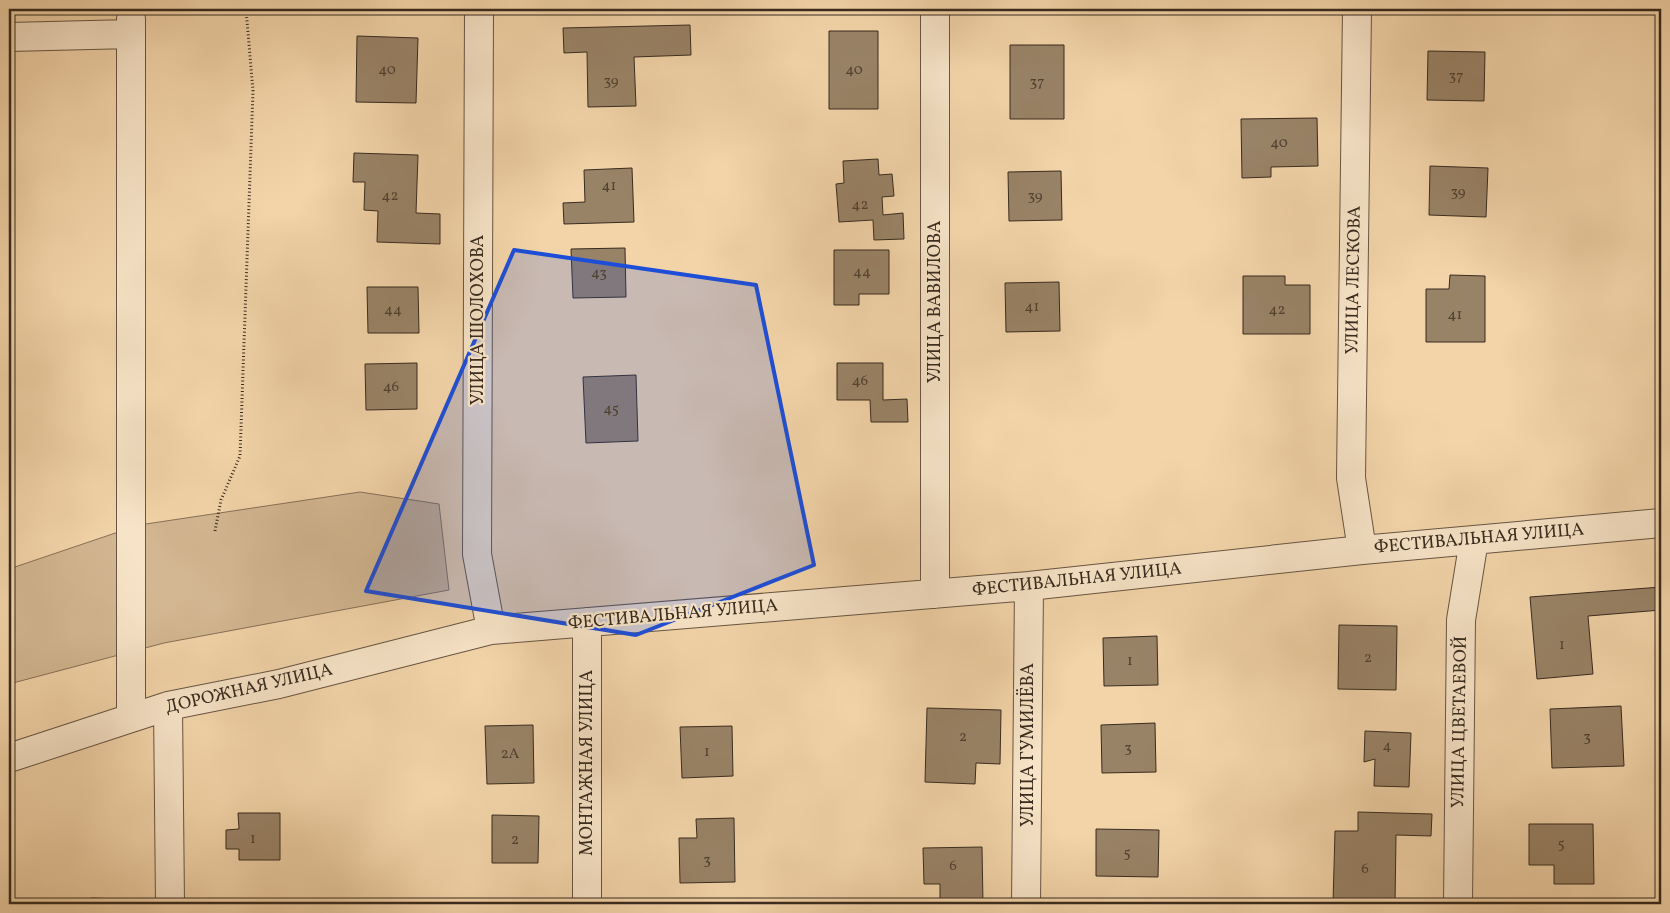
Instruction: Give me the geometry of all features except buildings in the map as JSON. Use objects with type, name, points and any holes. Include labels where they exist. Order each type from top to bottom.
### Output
[{"type":"street","name":"УЛИЦА ШОЛОХОВА","points":[[479,9],[477,554],[491,630]]},
{"type":"street","name":"УЛИЦА ВАВИЛОВА","points":[[935,9],[935,594]]},
{"type":"street","name":"УЛИЦА ЛЕСКОВА","points":[[1357,9],[1351,478],[1362,550]]},
{"type":"street","points":[[9,37],[131,26],[131,718]]},
{"type":"street","name":"ФЕСТИВАЛЬНАЯ УЛИЦА","points":[[491,630],[1029,586],[1362,550],[1661,523]]},
{"type":"street","name":"УЛИЦА ЦВЕТАЕВОЙ","points":[[1458,904],[1461,620],[1474,540]]},
{"type":"street","name":"УЛИЦА ГУМИЛЁВА","points":[[1026,904],[1029,586]]},
{"type":"street","name":"МОНТАЖНАЯ УЛИЦА","points":[[587,622],[587,904]]},
{"type":"street","name":"ДОРОЖНАЯ УЛИЦА","points":[[9,758],[168,706],[279,684],[491,630]]},
{"type":"street","points":[[168,706],[170,904]]},
{"type":"path","points":[[215,531],[221,500],[240,456],[254,91],[246,9]]},
{"type":"highlighted area","points":[[514,250],[756,285],[814,565],[636,635],[366,591]]},
{"type":"shaded area","points":[[360,492],[439,504],[449,590],[164,643],[9,684],[9,569],[139,525]]}]
